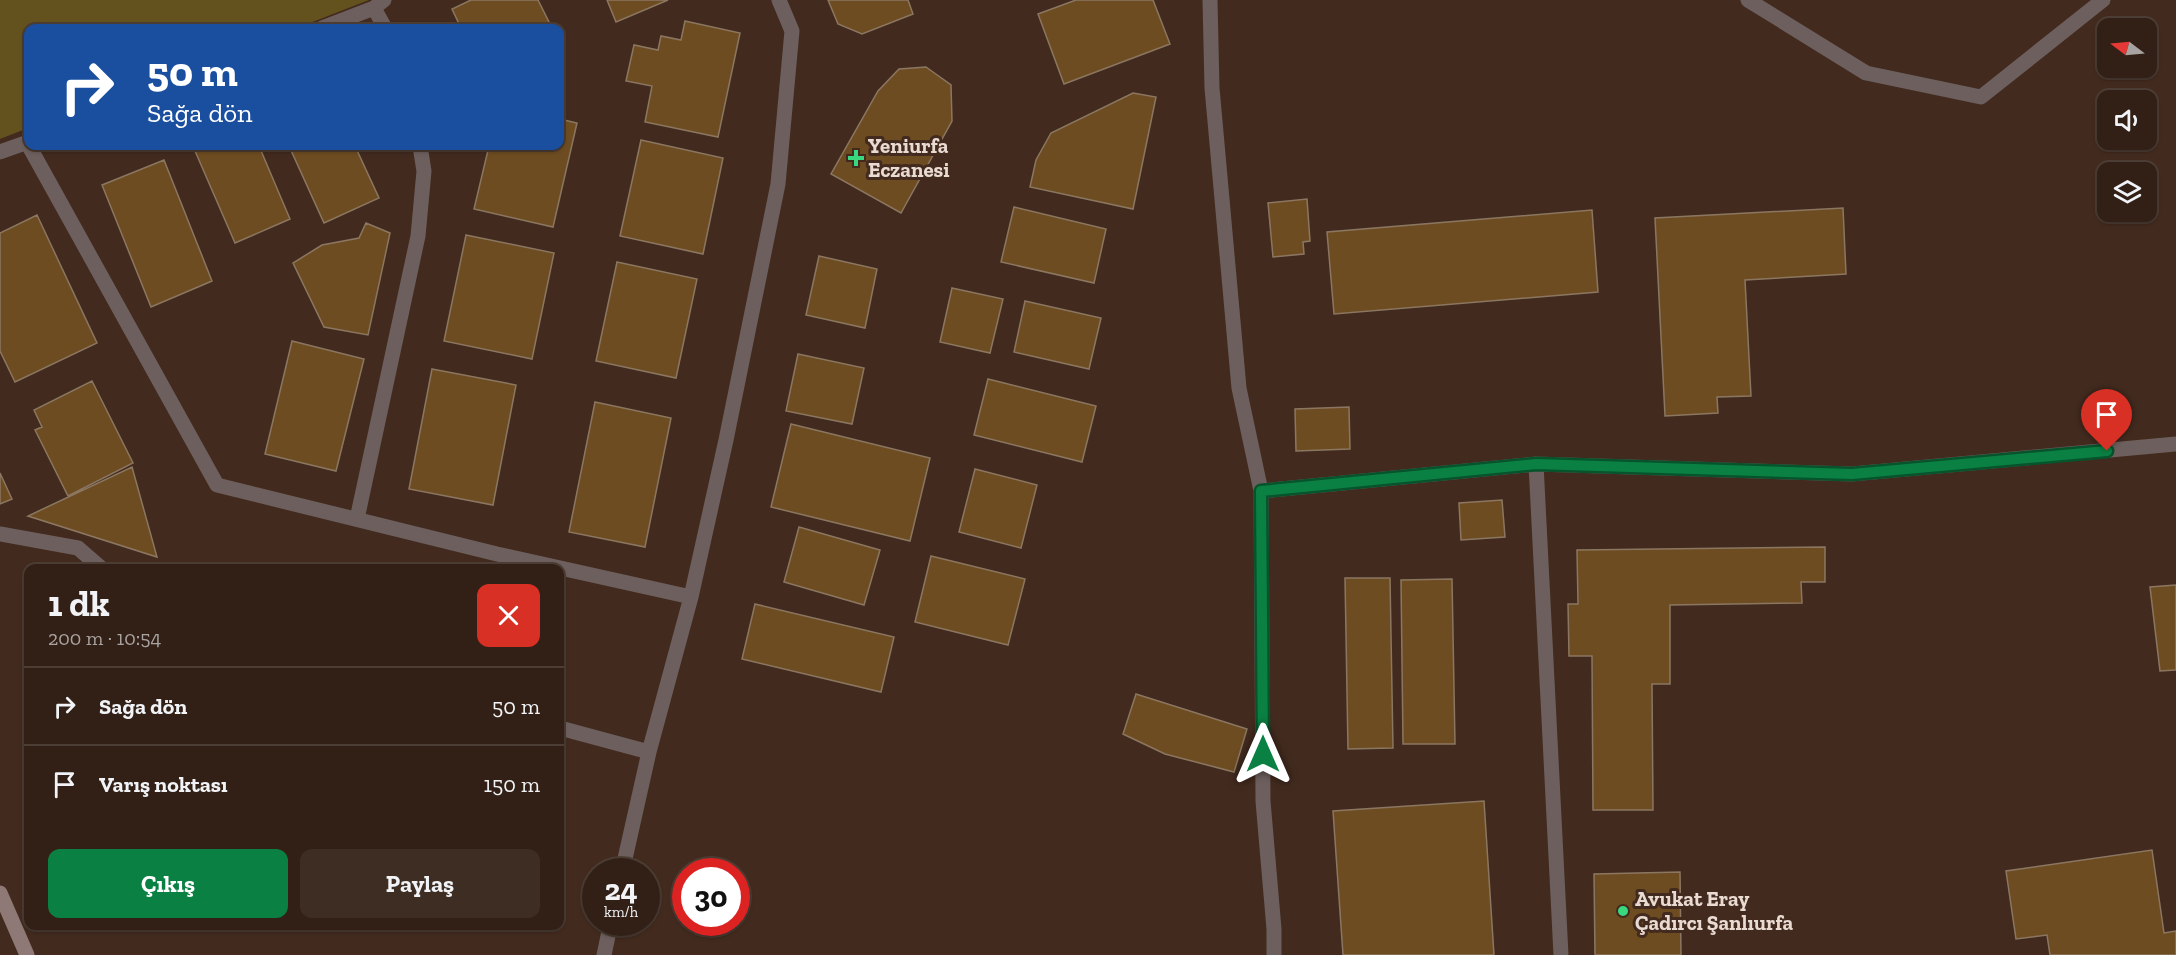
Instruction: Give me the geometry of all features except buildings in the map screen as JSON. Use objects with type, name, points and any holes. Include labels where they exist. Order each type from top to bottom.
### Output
[{"type":"main road","points":[[0,893],[27,955]]},
{"type":"street","points":[[625,858],[650,752],[691,597],[778,184],[792,31],[779,0]]},
{"type":"street","points":[[1210,0],[1212,88],[1239,388],[1261,491],[1263,801],[1274,955]]},
{"type":"street","points":[[1748,0],[1866,73],[1981,97],[2103,0]]},
{"type":"street","points":[[332,24],[379,4],[384,24]]},
{"type":"street","points":[[0,152],[24,145]]},
{"type":"street","points":[[31,150],[218,485],[544,564]]},
{"type":"street","points":[[357,519],[418,236],[424,171],[421,150]]},
{"type":"street","points":[[1261,491],[1536,464],[1852,474],[2176,444]]},
{"type":"street","points":[[1536,464],[1561,955]]},
{"type":"street","points":[[0,534],[78,548],[96,564]]},
{"type":"street","points":[[564,569],[691,597]]},
{"type":"street","points":[[564,729],[650,752]]},
{"type":"street","points":[[604,955],[608,936]]},
{"type":"shaded area","points":[[0,0],[369,0],[307,24],[24,24],[24,130],[0,139]]},
{"type":"place","name":"Yeniurfa Eczanesi","points":[[856,158]]},
{"type":"place","name":"Avukat Eray Çadırcı Şanlıurfa","points":[[1623,911]]},
{"type":"route","points":[[1263,754],[1261,491],[1536,464],[1852,474],[2107,451]]}]
